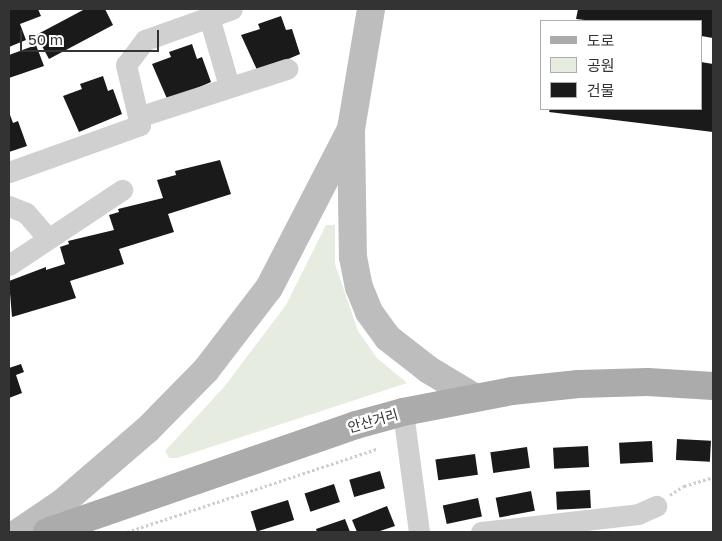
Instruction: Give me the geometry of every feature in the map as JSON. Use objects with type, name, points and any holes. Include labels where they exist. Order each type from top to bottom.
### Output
[{"type":"main road","points":[[372,9],[351,129],[353,257],[359,287],[369,312],[388,338],[429,370],[474,397]]},
{"type":"main road","points":[[19,532],[62,503],[147,430],[206,370],[269,288],[351,129]]},
{"type":"main road","name":"안산거리","points":[[47,532],[356,425],[404,412],[474,397],[579,384],[648,382],[713,386]]},
{"type":"street","points":[[9,172],[140,124],[126,66],[140,46],[145,40],[232,9]]},
{"type":"street","points":[[209,17],[229,86]]},
{"type":"street","points":[[138,117],[229,86],[287,69]]},
{"type":"street","points":[[9,265],[122,190]]},
{"type":"street","points":[[9,206],[26,213],[48,238]]},
{"type":"street","points":[[404,412],[419,532]]},
{"type":"street","points":[[481,532],[638,514],[656,506]]},
{"type":"path","points":[[127,532],[376,449]]},
{"type":"path","points":[[656,506],[684,486],[713,477]]},
{"type":"green space","points":[[326,225],[335,225],[335,264],[358,331],[377,358],[407,383],[177,458],[169,458],[165,451],[224,387],[286,305]]},
{"type":"building","points":[[9,9],[38,9],[41,16],[20,24],[26,40],[9,47]]},
{"type":"building","points":[[85,9],[105,9],[113,25],[49,59],[36,35]]},
{"type":"building","points":[[578,9],[713,9],[713,38],[702,36],[702,20],[576,19]]},
{"type":"building","points":[[281,16],[286,30],[292,29],[300,54],[258,72],[241,35],[260,29],[258,24]]},
{"type":"building","points":[[192,44],[197,59],[202,57],[211,82],[168,101],[152,64],[171,57],[169,52]]},
{"type":"building","points":[[36,45],[44,66],[9,78],[9,55]]},
{"type":"building","points":[[702,62],[713,64],[713,132],[549,112],[550,110],[702,110]]},
{"type":"building","points":[[103,76],[108,91],[113,89],[122,114],[79,132],[63,96],[82,89],[80,84]]},
{"type":"building","points":[[9,112],[13,123],[18,121],[27,146],[9,152]]},
{"type":"building","points":[[220,160],[231,194],[168,214],[174,232],[119,249],[124,264],[70,281],[76,298],[12,317],[9,281],[46,267],[46,270],[65,264],[60,247],[69,244],[68,241],[114,230],[109,215],[119,212],[118,209],[163,198],[157,180],[176,175],[175,171]]},
{"type":"building","points":[[21,364],[24,372],[16,375],[22,393],[9,398],[9,368]]},
{"type":"building","points":[[677,439],[711,441],[710,462],[676,460]]},
{"type":"building","points":[[652,441],[653,462],[620,464],[619,443]]},
{"type":"building","points":[[588,446],[589,467],[554,469],[553,448]]},
{"type":"building","points":[[527,447],[530,468],[493,473],[490,452]]},
{"type":"building","points":[[475,454],[478,475],[438,480],[435,460]]},
{"type":"building","points":[[380,471],[385,488],[354,497],[349,480]]},
{"type":"building","points":[[334,484],[340,502],[310,512],[305,494]]},
{"type":"building","points":[[590,490],[591,508],[557,510],[556,492]]},
{"type":"building","points":[[531,491],[535,511],[499,518],[496,498]]},
{"type":"building","points":[[478,498],[482,517],[447,524],[443,505]]},
{"type":"building","points":[[288,500],[294,520],[257,531],[251,511]]},
{"type":"building","points":[[387,506],[395,526],[377,532],[357,532],[352,520]]},
{"type":"building","points":[[345,519],[350,532],[317,532],[316,529]]}]
